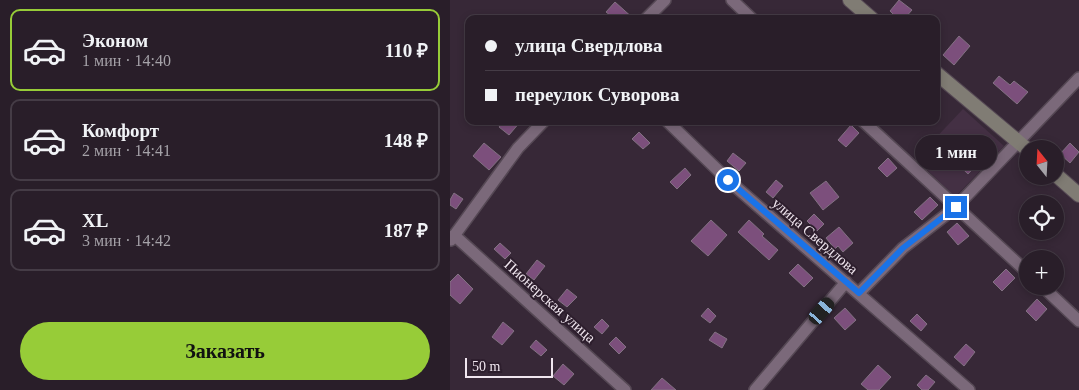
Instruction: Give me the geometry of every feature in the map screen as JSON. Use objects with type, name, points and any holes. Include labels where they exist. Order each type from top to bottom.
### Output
[{"type":"main road","points":[[850,0],[867,15]]},
{"type":"main road","points":[[940,76],[1019,143]]},
{"type":"main road","points":[[1064,182],[1079,195]]},
{"type":"street","points":[[650,15],[665,0]]},
{"type":"street","points":[[732,0],[748,15]]},
{"type":"street","points":[[1028,140],[1079,78]]},
{"type":"street","points":[[452,238],[518,148],[540,125]]},
{"type":"street","name":"улица Свердлова","points":[[671,125],[728,180],[969,390]]},
{"type":"street","points":[[867,125],[1019,265]]},
{"type":"street","points":[[859,293],[903,248],[956,207],[1019,150]]},
{"type":"street","name":"Пионерская улица","points":[[452,238],[625,390]]},
{"type":"street","points":[[755,390],[846,282]]},
{"type":"street","points":[[1052,295],[1079,321]]},
{"type":"shaded area","points":[[963,109],[1004,146],[955,197],[916,159]]},
{"type":"building","points":[[899,0],[912,10],[908,15],[894,15],[890,11]]},
{"type":"building","points":[[615,2],[630,15],[610,15],[606,12]]},
{"type":"building","points":[[959,36],[970,46],[954,65],[943,55]]},
{"type":"building","points":[[999,76],[1010,85],[1014,81],[1028,92],[1017,104],[993,83]]},
{"type":"building","points":[[501,125],[518,125],[509,135],[499,127]]},
{"type":"building","points":[[851,125],[859,133],[846,147],[838,140]]},
{"type":"building","points":[[639,132],[650,143],[643,149],[632,139]]},
{"type":"building","points":[[950,134],[979,162],[968,174],[939,146]]},
{"type":"building","points":[[484,143],[501,157],[489,170],[473,156]]},
{"type":"building","points":[[1070,143],[1079,152],[1070,163],[1064,158],[1064,150]]},
{"type":"building","points":[[733,153],[746,163],[739,171],[727,161]]},
{"type":"building","points":[[888,158],[897,168],[887,177],[878,168]]},
{"type":"building","points":[[685,168],[691,175],[677,189],[670,182]]},
{"type":"building","points":[[776,180],[783,186],[773,198],[766,192]]},
{"type":"building","points":[[826,181],[839,197],[823,210],[810,193]]},
{"type":"building","points":[[454,193],[463,199],[456,209],[450,205],[450,200]]},
{"type":"building","points":[[930,197],[938,205],[922,220],[914,212]]},
{"type":"building","points":[[814,214],[824,224],[817,231],[807,221]]},
{"type":"building","points":[[711,220],[727,235],[708,256],[691,241]]},
{"type":"building","points":[[749,220],[764,234],[762,236],[778,250],[769,260],[738,232]]},
{"type":"building","points":[[957,223],[969,236],[958,245],[947,232]]},
{"type":"building","points":[[839,227],[853,243],[843,252],[838,246],[835,249],[826,238]]},
{"type":"building","points":[[500,243],[511,253],[505,259],[494,249]]},
{"type":"building","points":[[537,260],[545,266],[534,280],[526,274]]},
{"type":"building","points":[[798,264],[813,278],[804,287],[789,273]]},
{"type":"building","points":[[1006,269],[1015,278],[1002,291],[993,282]]},
{"type":"building","points":[[458,274],[473,289],[460,304],[450,295],[450,282]]},
{"type":"building","points":[[567,289],[577,297],[567,307],[558,300]]},
{"type":"building","points":[[1037,299],[1047,309],[1036,321],[1026,311]]},
{"type":"building","points":[[708,308],[716,316],[710,323],[701,316]]},
{"type":"building","points":[[845,308],[856,320],[845,330],[834,318]]},
{"type":"building","points":[[917,314],[927,324],[921,331],[910,321]]},
{"type":"building","points":[[602,319],[609,326],[602,334],[594,327]]},
{"type":"building","points":[[503,322],[514,331],[502,345],[492,337]]},
{"type":"building","points":[[715,332],[727,339],[722,348],[709,340]]},
{"type":"building","points":[[616,337],[626,347],[619,354],[609,344]]},
{"type":"building","points":[[536,340],[547,350],[541,356],[530,347]]},
{"type":"building","points":[[966,344],[975,352],[964,366],[954,357]]},
{"type":"building","points":[[563,364],[574,374],[564,385],[553,376]]},
{"type":"building","points":[[878,365],[891,377],[879,390],[868,390],[861,384]]},
{"type":"building","points":[[926,375],[935,382],[928,390],[922,390],[917,385]]},
{"type":"building","points":[[662,378],[676,390],[651,390]]},
{"type":"route","points":[[728,180],[859,293],[903,248],[956,207]]}]
